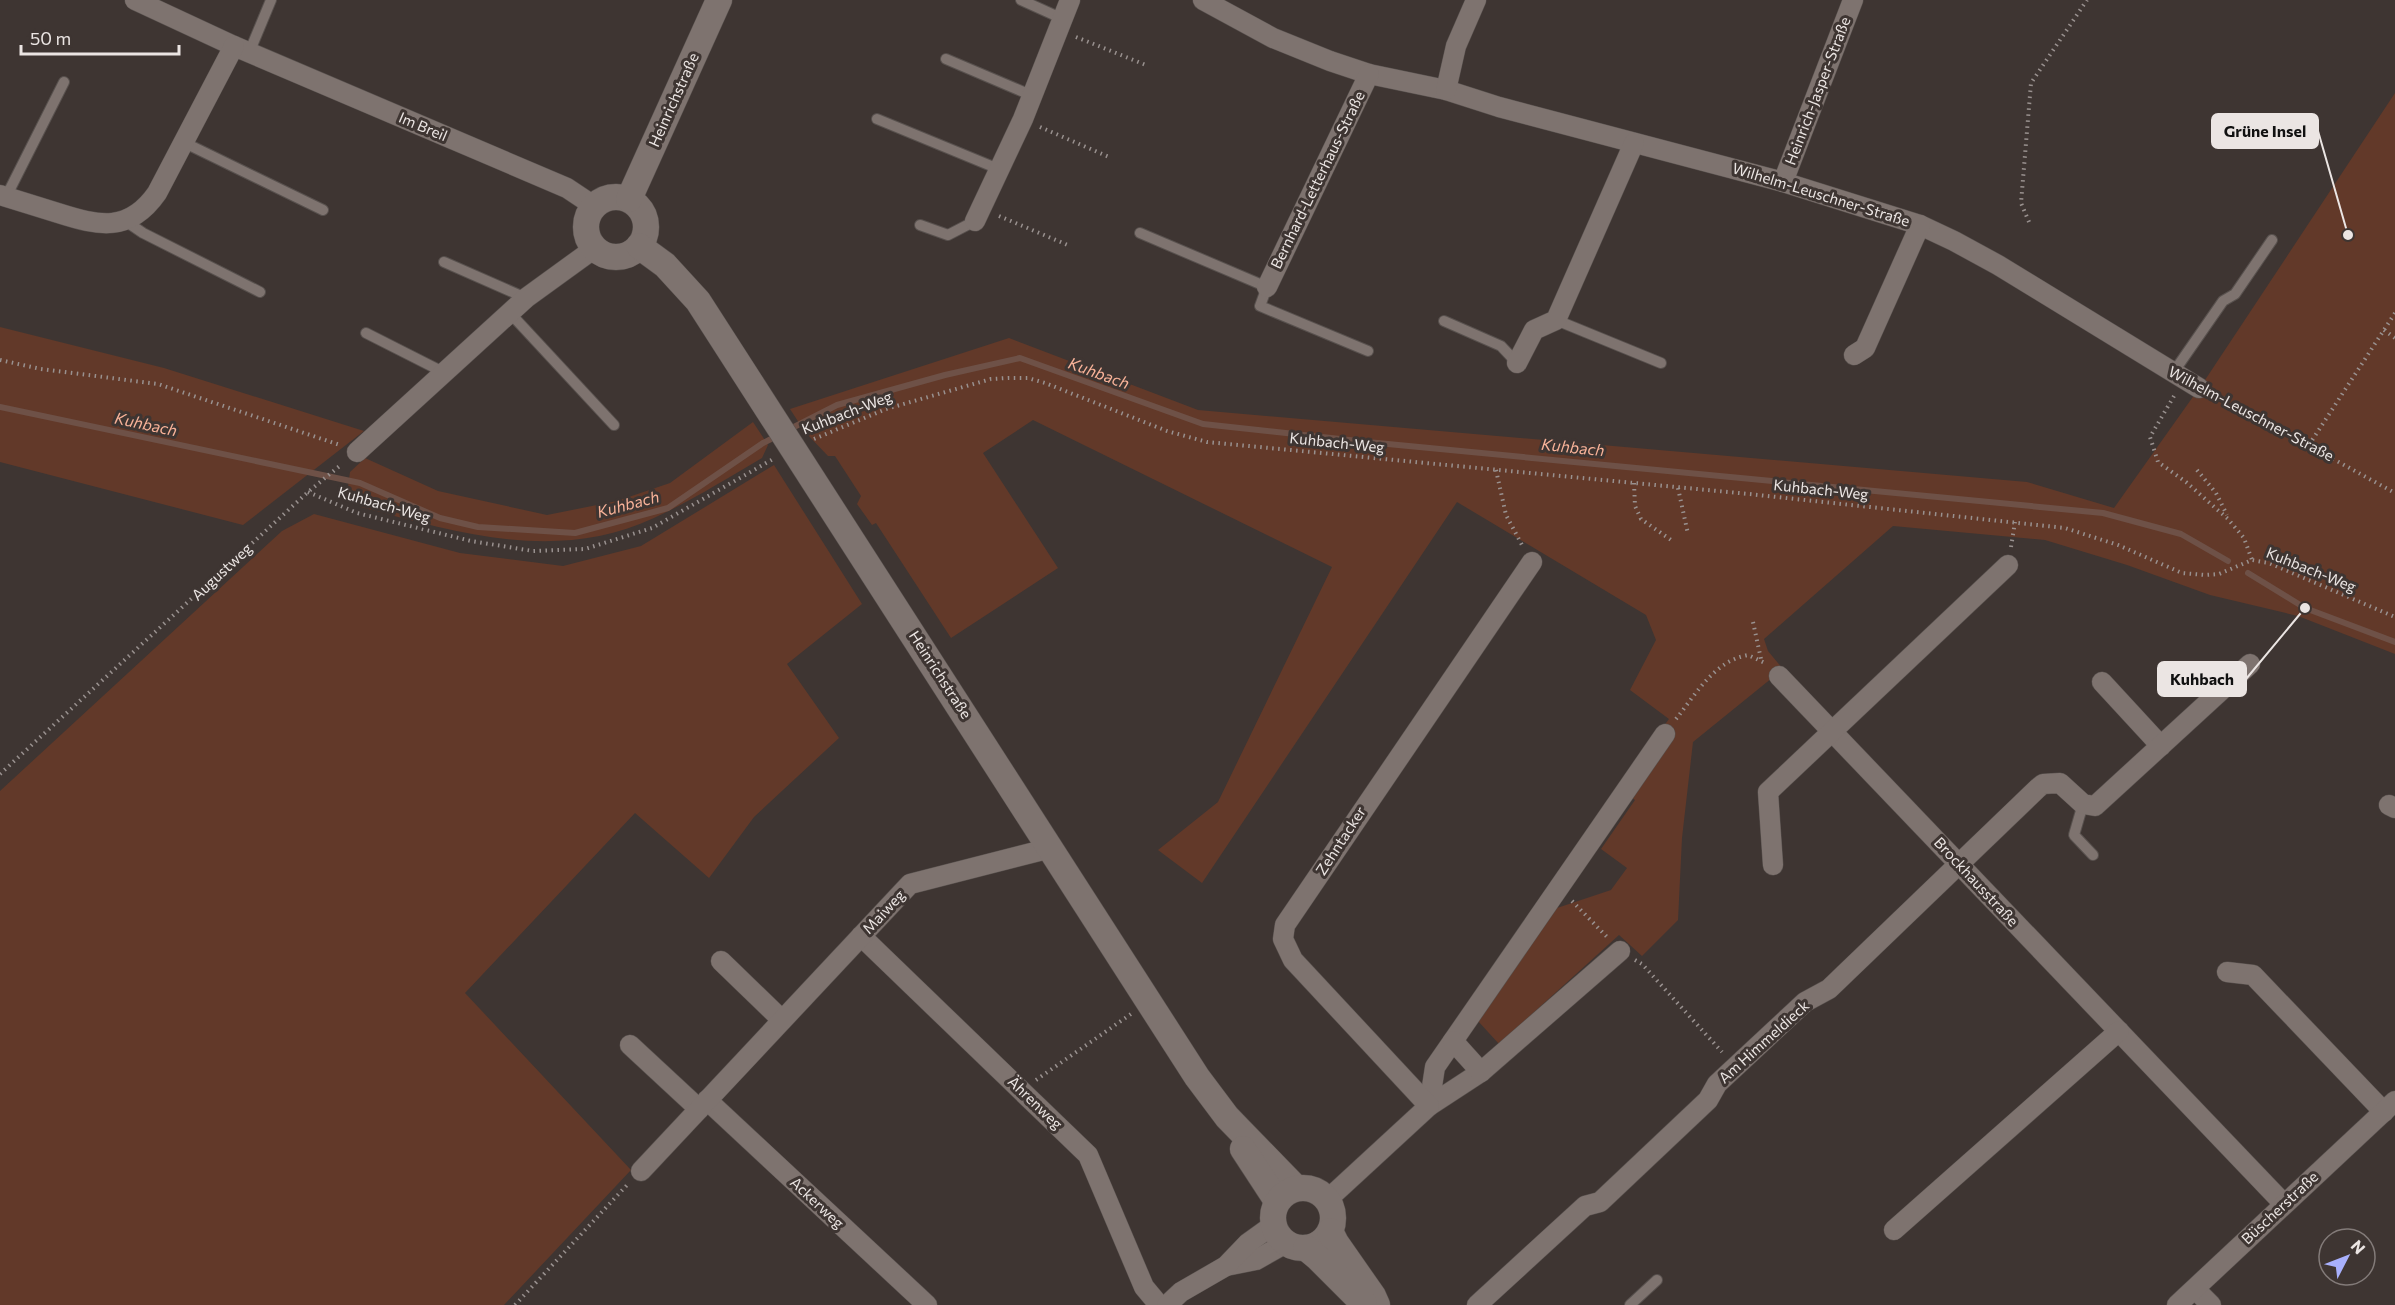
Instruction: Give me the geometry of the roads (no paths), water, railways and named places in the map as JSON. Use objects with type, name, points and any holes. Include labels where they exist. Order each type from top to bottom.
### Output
[{"type":"street","name":"Im Breil","points":[[135,0],[241,50],[567,188],[594,206]]},
{"type":"street","name":"Heinrichstraße","points":[[629,199],[719,0]]},
{"type":"street","points":[[979,215],[1033,96],[1070,0]]},
{"type":"street","name":"Wilhelm-Leuschner-Straße","points":[[1203,0],[1273,38],[1369,74],[1446,90],[1499,107],[1783,182],[1920,225],[1998,266],[2185,380]]},
{"type":"street","points":[[1446,90],[1456,46],[1476,0]]},
{"type":"street","name":"Heinrich-Jasper-Straße","points":[[1783,182],[1853,0]]},
{"type":"street","points":[[3,196],[89,223],[113,224],[143,209],[151,202],[183,142],[241,50]]},
{"type":"street","name":"Bernhard-Letterhaus-Straße","points":[[1267,287],[1369,74]]},
{"type":"street","points":[[1517,363],[1534,330],[1556,320],[1634,143]]},
{"type":"street","points":[[607,198],[629,199],[644,215],[645,236],[630,254],[617,257],[605,255],[595,248],[586,232],[589,213],[594,206],[607,198]]},
{"type":"street","points":[[1854,355],[1865,348],[1920,225]]},
{"type":"street","name":"Heinrichstraße","points":[[639,246],[665,265],[698,301],[1197,1077],[1227,1117],[1287,1221],[1318,1258],[1366,1305]]},
{"type":"street","points":[[357,452],[526,298],[595,248]]},
{"type":"street","name":"Zehntacker","points":[[1429,1106],[1293,960],[1283,939],[1285,925],[1532,562]]},
{"type":"street","points":[[1773,865],[1768,792],[2008,565]]},
{"type":"street","points":[[2083,804],[2095,806],[2250,664]]},
{"type":"street","name":"Brockhausstraße","points":[[1779,676],[2284,1204]]},
{"type":"street","points":[[2102,682],[2161,746]]},
{"type":"street","points":[[1429,1106],[1435,1067],[1665,734]]},
{"type":"street","name":"Am Himmeldieck","points":[[1477,1305],[1586,1206],[1600,1203],[1708,1100],[1717,1084],[1805,1002],[1829,988],[2043,784],[2060,783],[2083,804]]},
{"type":"street","name":"Maiweg","points":[[641,1171],[910,884],[1051,848]]},
{"type":"street","name":"Ährenweg","points":[[861,936],[1088,1155],[1144,1287],[1159,1305]]},
{"type":"street","points":[[1327,1200],[1429,1106],[1481,1072],[1620,951]]},
{"type":"street","points":[[721,961],[782,1020]]},
{"type":"street","name":"Büscherstraße","points":[[2177,1305],[2389,1107],[2253,975],[2227,972]]},
{"type":"street","points":[[1894,1230],[2119,1031]]},
{"type":"street","points":[[1453,1041],[1481,1072]]},
{"type":"street","points":[[630,1045],[703,1105]]},
{"type":"street","name":"Ackerweg","points":[[703,1105],[927,1305]]},
{"type":"street","points":[[1167,1305],[1181,1292],[1226,1266],[1248,1243],[1287,1221],[1308,1188],[1319,1192],[1332,1209],[1333,1221],[1330,1231],[1316,1246],[1287,1221]]},
{"type":"street","points":[[1330,1231],[1377,1305]]},
{"type":"street","points":[[2195,1289],[2211,1305]]},
{"type":"lane","points":[[241,50],[271,0]]},
{"type":"lane","points":[[1021,0],[1061,25]]},
{"type":"lane","points":[[946,59],[1033,96]]},
{"type":"lane","points":[[3,196],[64,82]]},
{"type":"lane","points":[[877,119],[1001,170]]},
{"type":"lane","points":[[183,142],[323,210]]},
{"type":"lane","points":[[920,225],[948,235],[979,215]]},
{"type":"lane","points":[[124,220],[143,233],[260,291]]},
{"type":"lane","name":"Bernhard-Letterhaus-Straße","points":[[1140,233],[1267,287],[1260,306],[1368,351]]},
{"type":"lane","points":[[2185,380],[2223,300],[2235,294],[2272,240]]},
{"type":"lane","points":[[444,262],[526,298]]},
{"type":"lane","points":[[510,313],[614,425]]},
{"type":"lane","points":[[1556,320],[1661,363]]},
{"type":"lane","points":[[1444,321],[1501,346],[1517,363]]},
{"type":"lane","points":[[366,333],[446,373]]},
{"type":"lane","points":[[2083,804],[2074,835],[2093,855]]},
{"type":"lane","points":[[1630,1305],[1657,1280]]},
{"type":"waterway","name":"Kuhbach","points":[[788,430],[837,405],[945,375],[1020,358],[1203,424],[2103,513],[2181,534],[2228,561]]},
{"type":"waterway","name":"Kuhbach","points":[[0,407],[360,483],[440,518],[478,527],[575,533],[668,508],[763,443],[779,435]]},
{"type":"waterway","name":"Kuhbach","points":[[2248,573],[2305,608],[2395,642]]},
{"type":"place","name":"Grüne Insel","points":[[2348,235]]},
{"type":"place","name":"Kuhbach","points":[[2305,608]]}]
